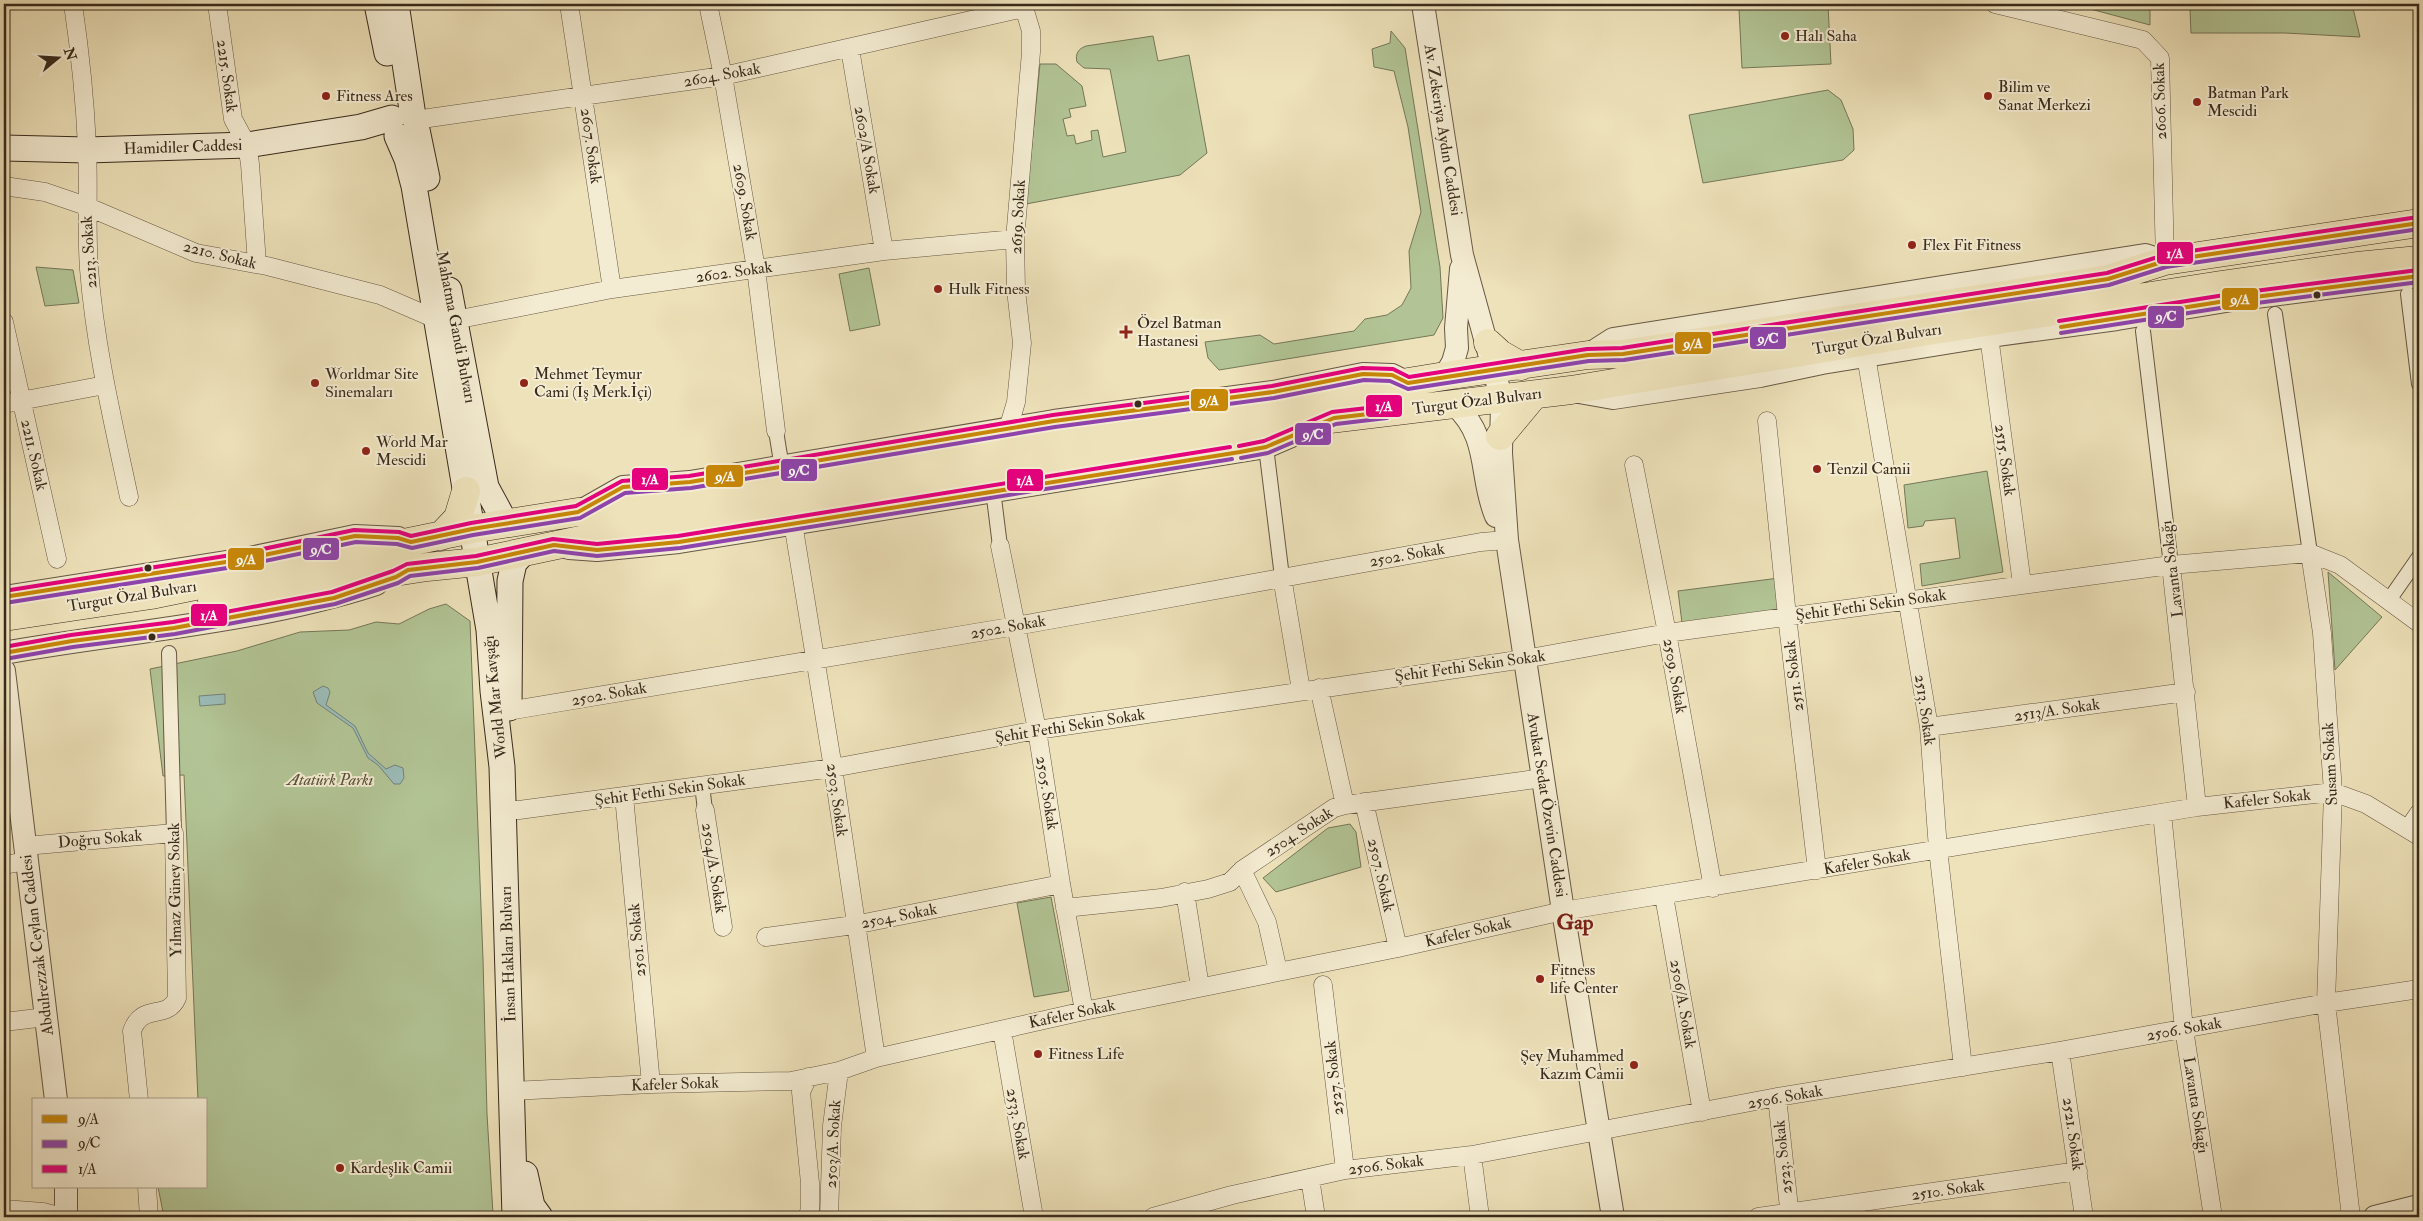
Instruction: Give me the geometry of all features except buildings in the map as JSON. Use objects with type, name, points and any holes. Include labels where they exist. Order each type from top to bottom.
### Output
[{"type":"main road","name":"Mahatma Gandi Bulvarı","points":[[377,4],[394,91],[403,123],[446,320],[486,487],[506,524]]},
{"type":"main road","name":"Mahatma Gandi Bulvarı","points":[[396,4],[403,123]]},
{"type":"main road","name":"Hamidiler Caddesi","points":[[4,148],[87,150],[247,145],[360,126],[403,123]]},
{"type":"main road","name":"Turgut Özal Bulvarı","points":[[4,634],[87,619],[173,608],[408,570],[477,562],[623,530],[790,504],[978,479],[1445,376],[1588,355],[1624,354],[2108,279],[2165,262],[2419,223]]},
{"type":"main road","name":"Turgut Özal Bulvarı","points":[[1227,425],[1334,418],[1502,400],[2202,288],[2356,266],[2419,260]]},
{"type":"main road","name":"Mahatma Gandi Bulvarı","points":[[446,320],[472,529]]},
{"type":"main road","points":[[1488,343],[1500,354],[1508,368]]},
{"type":"main road","points":[[1500,436],[1522,407],[1534,395]]},
{"type":"main road","points":[[441,536],[458,518],[466,491]]},
{"type":"main road","name":"Turgut Özal Bulvarı","points":[[4,617],[151,595],[472,529],[578,512],[790,504]]},
{"type":"main road","name":"World Mar Kavşağı","points":[[472,529],[489,630],[493,690],[502,767]]},
{"type":"main road","name":"World Mar Kavşağı","points":[[502,767],[508,711],[510,581],[514,563],[523,553]]},
{"type":"main road","name":"İnsan Hakları Bulvarı","points":[[502,767],[513,1140],[528,1185],[532,1206],[530,1217]]},
{"type":"street","name":"2213. Sokak","points":[[74,4],[83,75],[87,150],[86,206],[89,271],[105,385],[129,497]]},
{"type":"street","name":"2215. Sokak","points":[[217,4],[233,119],[247,145],[250,164],[257,264]]},
{"type":"street","name":"2607. Sokak","points":[[568,4],[584,97],[612,290]]},
{"type":"street","name":"2609. Sokak","points":[[708,4],[724,76],[756,269],[776,431]]},
{"type":"street","name":"Av. Zekeriya Aydın Caddesi","points":[[1423,4],[1462,256]]},
{"type":"street","name":"2606. Sokak","points":[[1995,4],[2143,40],[2160,58],[2165,262]]},
{"type":"street","name":"2604. Sokak","points":[[403,123],[429,117],[584,97],[724,76],[850,49],[1024,6]]},
{"type":"street","name":"2619. Sokak","points":[[1008,429],[1016,402],[1022,343],[1016,290],[1015,240],[1031,52],[1031,31],[1024,6]]},
{"type":"street","name":"2602/A Sokak","points":[[850,49],[884,251]]},
{"type":"street","name":"2210. Sokak","points":[[4,186],[45,192],[86,206],[196,253],[257,264],[380,296],[446,320]]},
{"type":"street","name":"2602. Sokak","points":[[446,320],[612,290],[884,251],[1015,240]]},
{"type":"street","points":[[1462,256],[1488,343]]},
{"type":"street","points":[[1445,376],[1453,362],[1457,348],[1456,328],[1462,256]]},
{"type":"street","points":[[1571,390],[1613,398],[1760,376],[1989,336],[2116,319],[2232,300],[2414,285],[2419,384]]},
{"type":"street","name":"Susam Sokak","points":[[2275,314],[2322,633],[2333,792],[2326,1003],[2351,1217]]},
{"type":"street","name":"2211. Sokak","points":[[4,322],[57,559]]},
{"type":"street","name":"Lavanta Sokağı","points":[[2143,332],[2186,692],[2197,807]]},
{"type":"street","name":"2515. Sokak","points":[[1989,336],[2022,584]]},
{"type":"street","name":"2513. Sokak","points":[[1866,356],[1909,600],[1929,727],[1938,849],[1963,1067]]},
{"type":"street","points":[[1507,540],[1500,436],[1502,400],[1508,368]]},
{"type":"street","points":[[4,404],[105,385]]},
{"type":"street","points":[[1455,404],[1466,415],[1478,437],[1494,511],[1507,540]]},
{"type":"street","points":[[790,504],[881,448],[1133,409],[1227,425],[1266,447]]},
{"type":"street","points":[[1266,447],[1334,418]]},
{"type":"street","name":"2511. Sokak","points":[[1767,421],[1786,616],[1817,870]]},
{"type":"street","points":[[790,504],[993,490],[1227,425]]},
{"type":"street","points":[[776,431],[790,504]]},
{"type":"street","points":[[1266,447],[1282,577],[1301,690]]},
{"type":"street","name":"2509. Sokak","points":[[1634,465],[1668,633],[1713,888]]},
{"type":"street","points":[[993,490],[1000,546]]},
{"type":"street","name":"2503. Sokak","points":[[790,504],[833,768],[854,925],[876,1058]]},
{"type":"street","points":[[4,597],[245,559],[355,536],[398,538],[411,542]]},
{"type":"street","name":"2502. Sokak","points":[[508,711],[1016,626],[1481,542],[1507,540]]},
{"type":"street","name":"Avukat Sedat Özevin Caddesi","points":[[1507,540],[1613,1217]]},
{"type":"street","name":"2505. Sokak","points":[[1000,546],[1037,730],[1065,908],[1084,1011]]},
{"type":"street","name":"Şehit Fethi Sekin Sokak","points":[[503,810],[833,768],[1037,730],[1301,690],[1525,659],[1668,633],[2171,565],[2310,553],[2340,565],[2419,623]]},
{"type":"street","points":[[2389,600],[2419,556]]},
{"type":"street","points":[[4,653],[72,641],[174,628],[334,598],[396,577],[408,570]]},
{"type":"street","name":"Yılmaz Güney Sokak","points":[[138,1098],[132,1031],[135,1022],[138,1017],[170,1007],[177,998],[169,652]]},
{"type":"street","name":"Abdulrezzak Ceylan Caddesi","points":[[4,674],[56,1098]]},
{"type":"street","points":[[1319,688],[1345,805]]},
{"type":"street","name":"2513/A. Sokak","points":[[1929,727],[2186,692]]},
{"type":"street","name":"2504. Sokak","points":[[1065,908],[1161,898],[1208,889],[1230,882],[1242,870],[1334,808],[1345,805],[1543,778]]},
{"type":"street","points":[[702,786],[705,810]]},
{"type":"street","name":"Kafeler Sokak","points":[[512,1092],[651,1084],[791,1081],[838,1071],[876,1058],[1084,1011],[1398,948],[1564,911],[2197,807],[2333,792],[2366,804],[2414,833]]},
{"type":"street","name":"2501. Sokak","points":[[624,796],[651,1084]]},
{"type":"street","name":"2507. Sokak","points":[[1364,802],[1398,948]]},
{"type":"street","name":"2504/A. Sokak","points":[[705,810],[723,927]]},
{"type":"street","name":"Lavanta Sokağı","points":[[2162,813],[2184,1029],[2212,1217]]},
{"type":"street","points":[[2414,833],[2419,813]]},
{"type":"street","name":"Doğru Sokak","points":[[4,865],[26,853],[174,833]]},
{"type":"street","points":[[1242,870],[1267,922],[1278,971]]},
{"type":"street","name":"2504. Sokak","points":[[766,936],[854,925],[1061,884]]},
{"type":"street","points":[[1185,892],[1200,987]]},
{"type":"street","name":"2506/A. Sokak","points":[[1664,896],[1702,1112]]},
{"type":"street","points":[[1319,963],[1324,985]]},
{"type":"street","name":"2527. Sokak","points":[[1324,985],[1344,1170]]},
{"type":"street","name":"2506. Sokak","points":[[1153,1217],[1232,1195],[1344,1170],[1472,1155],[1777,1097],[2060,1051],[2326,1003],[2419,989]]},
{"type":"street","points":[[4,1022],[46,1017]]},
{"type":"street","name":"2533. Sokak","points":[[1002,1030],[1034,1217]]},
{"type":"street","name":"2521. Sokak","points":[[2060,1051],[2084,1217]]},
{"type":"street","name":"2503/A. Sokak","points":[[829,1217],[832,1126],[838,1071]]},
{"type":"street","points":[[807,1217],[810,1210],[810,1183],[801,1092],[808,1077]]},
{"type":"street","name":"2523. Sokak","points":[[1777,1097],[1790,1215]]},
{"type":"street","points":[[1472,1155],[1480,1217]]},
{"type":"street","name":"2510. Sokak","points":[[1758,1217],[1790,1215],[2078,1171]]},
{"type":"street","points":[[1310,1178],[1316,1217]]},
{"type":"street","points":[[66,1188],[66,1217]]},
{"type":"street","points":[[147,1188],[149,1217]]},
{"type":"street","points":[[2376,1217],[2419,1206]]},
{"type":"street","points":[[4,1208],[43,1212],[62,1217]]},
{"type":"green space","points":[[2072,4],[2150,4],[2150,25]]},
{"type":"green space","points":[[2176,4],[2297,4],[2318,7],[2319,4],[2352,4],[2360,37],[2285,33],[2191,33],[2190,9],[2178,9]]},
{"type":"green space","name":"Halı Saha","points":[[1828,5],[1831,64],[1742,68],[1739,9]]},
{"type":"green space","points":[[1391,31],[1405,48],[1440,267],[1443,318],[1434,335],[1219,370],[1208,358],[1205,342],[1260,335],[1274,344],[1354,331],[1365,319],[1387,315],[1402,305],[1411,288],[1409,251],[1421,212],[1408,127],[1394,71],[1374,67],[1372,49],[1390,43]]},
{"type":"green space","points":[[1153,36],[1158,61],[1189,55],[1207,153],[1180,175],[1026,204],[1040,64],[1056,64],[1082,86],[1086,106],[1069,109],[1071,117],[1063,119],[1067,136],[1074,135],[1076,144],[1092,140],[1091,131],[1098,130],[1103,157],[1126,152],[1110,69],[1084,68],[1077,62],[1076,57],[1079,50],[1086,46]]},
{"type":"green space","points":[[1828,90],[1841,100],[1853,129],[1854,150],[1843,160],[1703,183],[1689,115]]},
{"type":"green space","points":[[36,267],[73,270],[79,303],[45,306]]},
{"type":"green space","points":[[869,268],[880,325],[850,331],[839,274]]},
{"type":"green space","points":[[1987,471],[2003,572],[1922,586],[1920,564],[1960,558],[1955,518],[1925,521],[1923,526],[1908,528],[1904,485]]},
{"type":"green space","points":[[2328,572],[2382,617],[2335,670]]},
{"type":"green space","points":[[1779,578],[1782,610],[1682,623],[1678,591]]},
{"type":"green space","name":"Atatürk Parkı","points":[[446,604],[470,621],[487,1114],[493,1214],[491,1217],[164,1217],[158,1188],[208,1188],[208,1098],[198,1098],[184,775],[163,776],[150,669],[237,651],[300,632],[349,630],[376,622],[399,624],[429,609]]},
{"type":"green space","points":[[1350,824],[1356,832],[1361,867],[1276,892],[1263,878],[1328,828]]},
{"type":"green space","points":[[1051,897],[1069,991],[1034,997],[1017,903]]},
{"type":"water","points":[[323,686],[328,688],[330,692],[326,705],[355,726],[368,753],[386,769],[395,765],[403,768],[404,778],[400,784],[394,784],[378,765],[368,758],[353,728],[317,703],[313,692]]},
{"type":"water","points":[[225,694],[225,704],[200,706],[199,696]]},
{"type":"transit line","name":"1/A","points":[[4,591],[244,553],[354,530],[399,532],[411,536],[471,523],[576,506],[622,481],[689,476],[1053,415],[1272,386],[1362,368],[1393,369],[1409,377],[1587,349],[1622,348],[2107,273],[2164,255],[2418,217]]},
{"type":"transit line","name":"9/A","points":[[4,597],[245,559],[355,536],[398,538],[411,542],[472,529],[578,512],[623,487],[690,482],[1054,421],[1273,392],[1363,374],[1392,375],[1408,383],[1588,355],[1623,354],[2108,279],[2165,261],[2419,223]]},
{"type":"transit line","name":"9/C","points":[[5,603],[246,565],[356,542],[397,544],[412,548],[473,535],[580,518],[625,493],[691,488],[1055,427],[1274,398],[1364,380],[1390,381],[1408,389],[1589,361],[1624,360],[2109,285],[2166,267],[2419,229]]},
{"type":"transit line","name":"1/A","points":[[2059,321],[2231,294],[2418,270]]},
{"type":"transit line","name":"9/A","points":[[2061,327],[2232,300],[2419,276]]},
{"type":"transit line","name":"9/C","points":[[2061,333],[2233,306],[2419,282]]},
{"type":"transit line","name":"1/A","points":[[1239,446],[1264,441],[1332,412],[1385,406]]},
{"type":"transit line","name":"9/A","points":[[4,653],[72,641],[174,628],[334,598],[396,577],[408,570],[477,562],[554,545],[597,550],[679,542],[1240,452],[1266,447],[1334,418],[1386,412]]},
{"type":"transit line","name":"9/C","points":[[1241,458],[1268,453],[1336,424],[1387,418]]},
{"type":"transit line","name":"1/A","points":[[4,647],[71,635],[173,622],[332,592],[393,571],[407,564],[476,556],[553,539],[597,544],[678,536],[1230,447]]},
{"type":"transit line","name":"9/C","points":[[5,659],[73,647],[175,634],[335,604],[398,583],[410,576],[478,568],[554,551],[597,556],[680,548],[1232,459]]},
{"type":"place","name":"Halı Saha","points":[[1785,36]]},
{"type":"place","name":"Fitness Ares","points":[[326,96]]},
{"type":"place","name":"Bilim ve Sanat Merkezi","points":[[1988,96]]},
{"type":"place","name":"Batman Park Mescidi","points":[[2197,102]]},
{"type":"place","name":"Flex Fit Fitness","points":[[1912,245]]},
{"type":"place","name":"Hulk Fitness","points":[[938,289]]},
{"type":"place","name":"Özel Batman Hastanesi","points":[[1126,332]]},
{"type":"place","name":"Worldmar Site Sinemaları","points":[[315,383]]},
{"type":"place","name":"Mehmet Teymur Cami (İş Merk.İçi)","points":[[524,383]]},
{"type":"place","name":"World Mar Mescidi","points":[[366,451]]},
{"type":"place","name":"Tenzil Camii","points":[[1817,469]]},
{"type":"place","name":"Fitness life Center","points":[[1540,979]]},
{"type":"place","name":"Fitness Life","points":[[1038,1054]]},
{"type":"place","name":"Şey Muhammed Kazım Camii","points":[[1634,1065]]},
{"type":"place","name":"Kardeşlik Camii","points":[[340,1168]]},
{"type":"district","name":"Gap","points":[[1575,922]]}]
